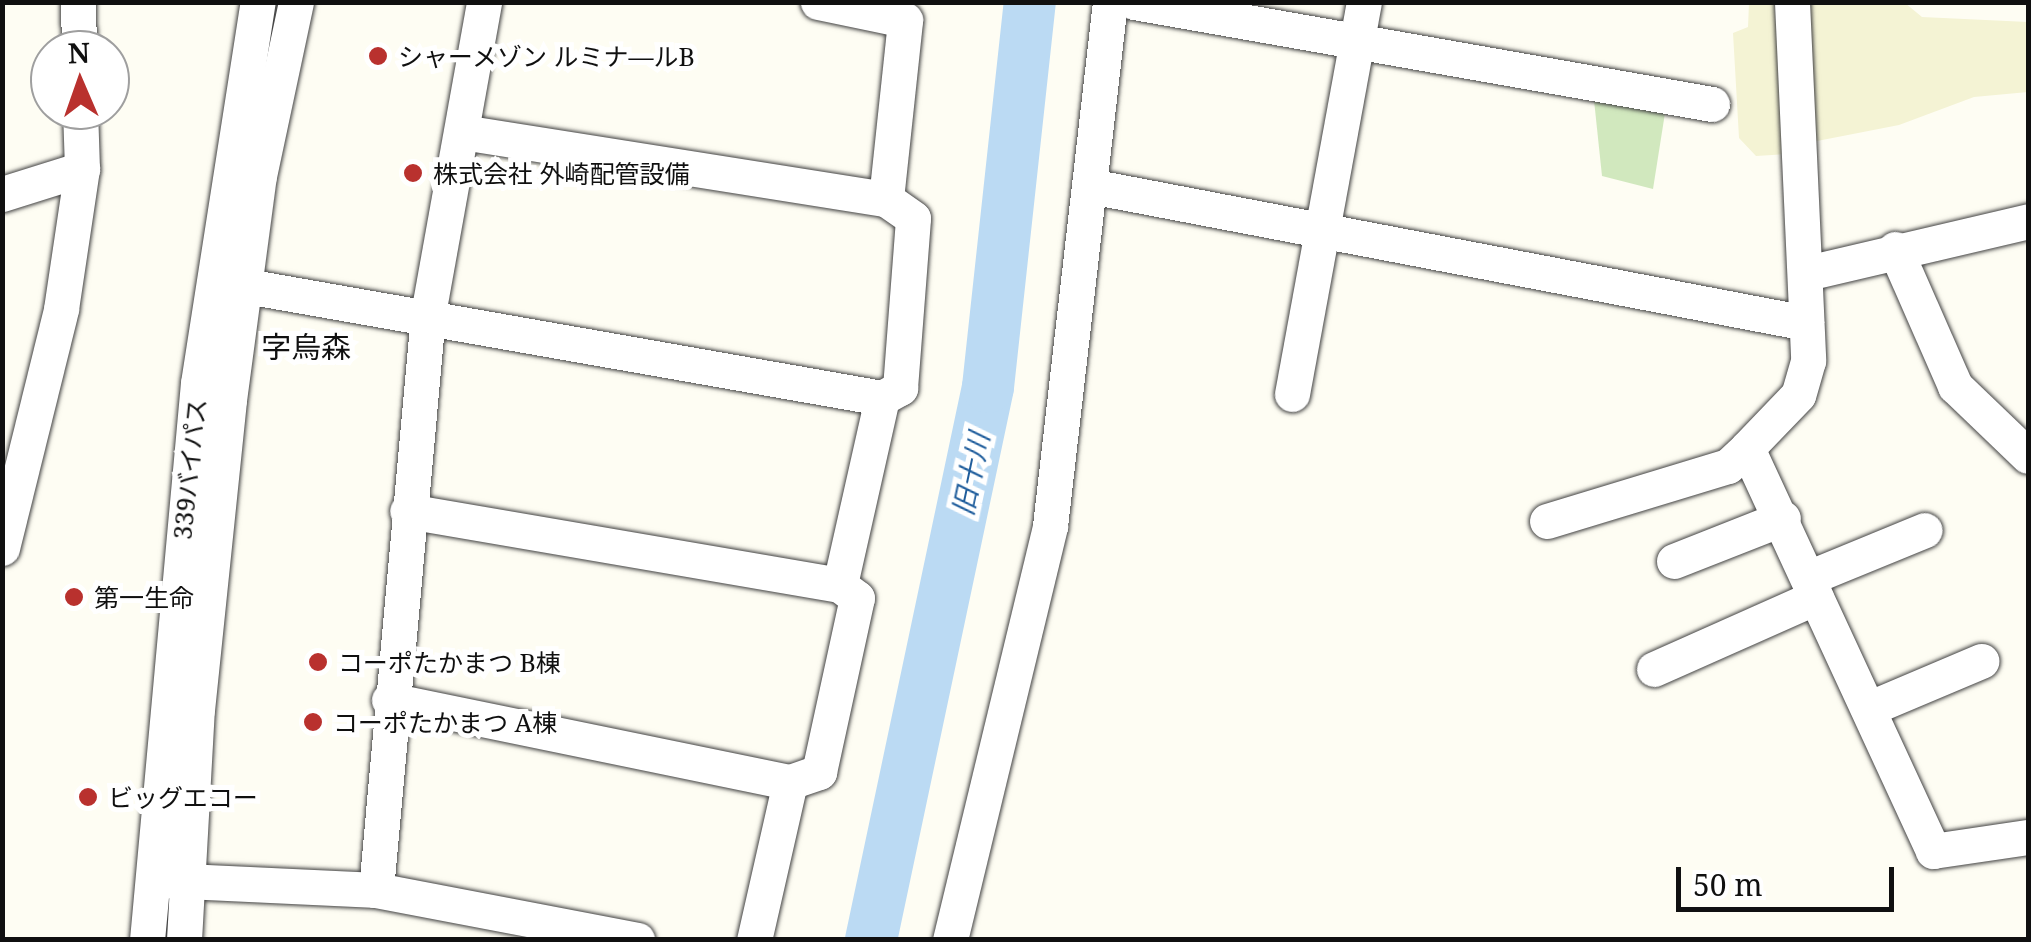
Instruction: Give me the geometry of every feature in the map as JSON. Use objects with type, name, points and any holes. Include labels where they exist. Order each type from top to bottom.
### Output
[{"type":"street","points":[[78,2],[79,30]]},
{"type":"street","name":"339バイパス","points":[[147,940],[149,878],[198,383],[258,2]]},
{"type":"street","points":[[184,940],[197,710],[259,176],[296,2]]},
{"type":"street","points":[[376,890],[389,700],[428,314],[484,2]]},
{"type":"street","points":[[818,2],[914,11],[886,200]]},
{"type":"street","points":[[950,940],[1050,526],[1110,2]]},
{"type":"street","points":[[1134,2],[1712,104]]},
{"type":"street","points":[[1292,394],[1319,229],[1364,2]]},
{"type":"street","points":[[1546,521],[1728,466],[1798,395],[1808,360],[1807,274],[1792,2]]},
{"type":"street","points":[[2,548],[7,512],[61,309],[82,170],[81,130]]},
{"type":"street","points":[[246,286],[428,314],[882,398],[900,388],[913,218],[886,200],[462,132]]},
{"type":"street","points":[[2,194],[82,170]]},
{"type":"street","points":[[1090,186],[1806,323]]},
{"type":"street","points":[[1807,274],[2028,221]]},
{"type":"street","points":[[1895,250],[1956,386],[2028,456]]},
{"type":"street","points":[[840,585],[882,398]]},
{"type":"street","points":[[1747,448],[1783,518],[1934,851],[2028,837]]},
{"type":"street","points":[[389,700],[790,782],[820,772],[858,598],[840,585],[407,511]]},
{"type":"street","points":[[1674,561],[1783,518]]},
{"type":"street","points":[[1654,668],[1925,530]]},
{"type":"street","points":[[1870,708],[1980,661]]},
{"type":"street","points":[[754,940],[790,782]]},
{"type":"street","points":[[149,878],[376,890],[637,940]]},
{"type":"green space","points":[[1749,3],[1774,3],[1786,154],[1756,156],[1739,138],[1733,33],[1748,27]]},
{"type":"green space","points":[[1805,3],[1905,3],[1922,17],[2028,22],[2028,92],[1974,97],[1899,125],[1812,142]]},
{"type":"green space","points":[[1594,100],[1665,113],[1653,189],[1602,176]]},
{"type":"waterway","name":"旧十川","points":[[871,940],[988,387],[1030,2]]},
{"type":"place","name":"シャーメゾン ルミナ―ルB","points":[[378,56]]},
{"type":"place","name":"株式会社 外崎配管設備","points":[[413,173]]},
{"type":"place","name":"第一生命","points":[[74,597]]},
{"type":"place","name":"コーポたかまつ B棟","points":[[318,662]]},
{"type":"place","name":"コーポたかまつ A棟","points":[[313,722]]},
{"type":"place","name":"ビッグエコー","points":[[88,797]]},
{"type":"district","name":"字烏森","points":[[306,347]]}]
